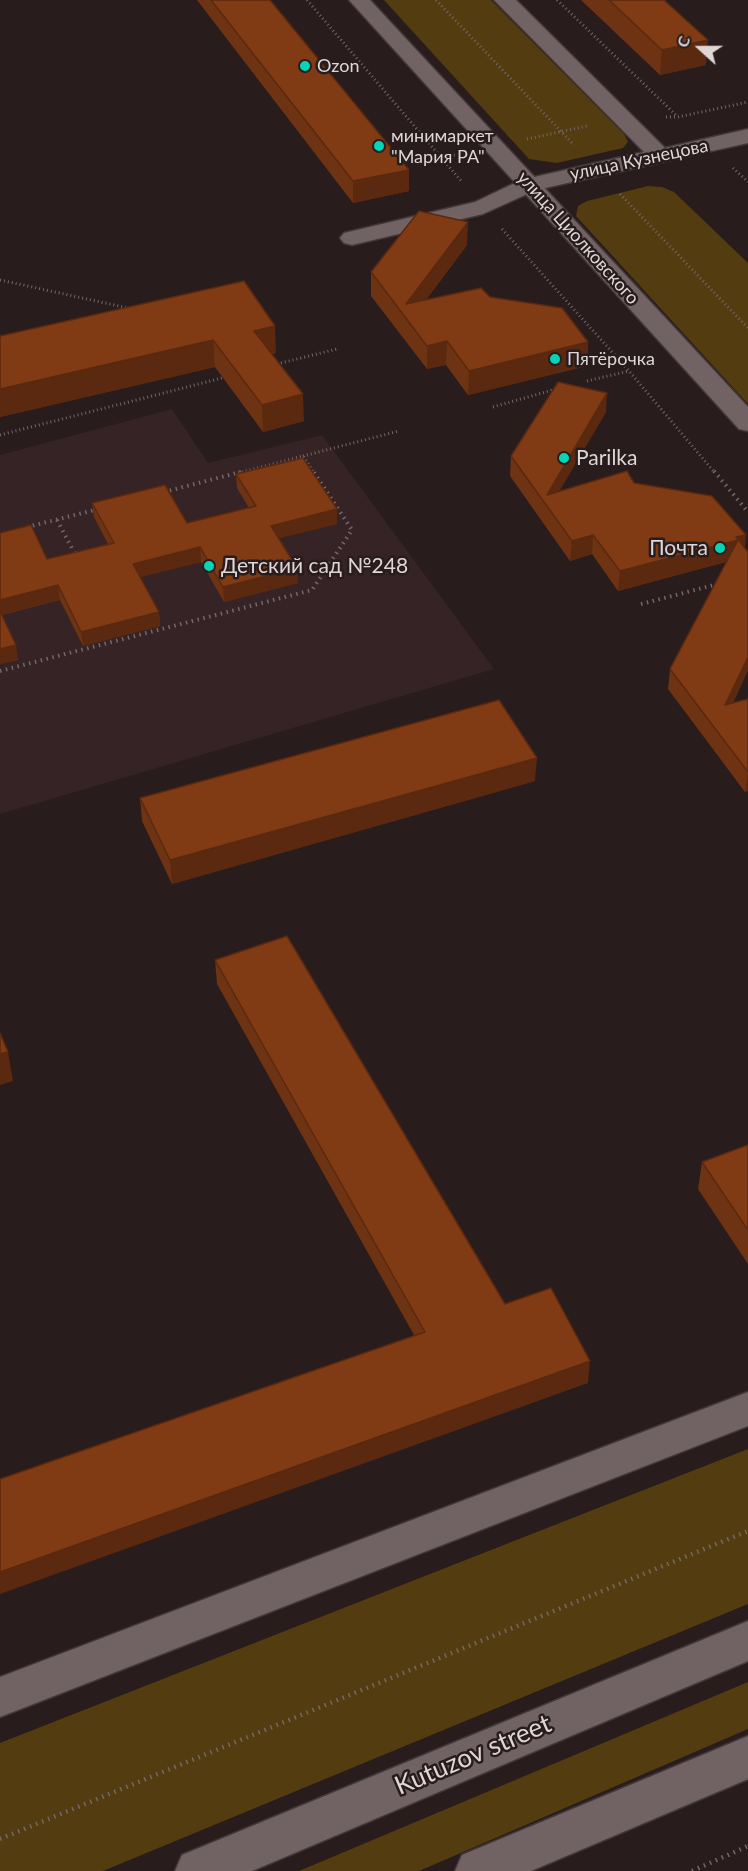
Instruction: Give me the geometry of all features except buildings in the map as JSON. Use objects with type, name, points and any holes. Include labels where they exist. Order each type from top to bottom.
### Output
[{"type":"street","name":"улица Циолковского","points":[[359,0],[748,423]]},
{"type":"street","points":[[504,0],[659,155]]},
{"type":"street","name":"улица Кузнецова","points":[[352,238],[483,207],[529,185],[748,136]]},
{"type":"street","points":[[0,1697],[748,1409]]},
{"type":"street","name":"Kutuzov street","points":[[198,1871],[748,1641]]},
{"type":"street","points":[[478,1871],[748,1756]]},
{"type":"path","points":[[307,0],[483,207],[629,371],[748,512]]},
{"type":"path","points":[[557,0],[748,182]]},
{"type":"path","points":[[678,117],[748,102]]},
{"type":"path","points":[[0,279],[139,311]]},
{"type":"path","points":[[267,367],[337,349]]},
{"type":"path","points":[[587,381],[629,371]]},
{"type":"path","points":[[0,435],[232,376]]},
{"type":"path","points":[[493,407],[558,388]]},
{"type":"path","points":[[158,494],[399,431]]},
{"type":"path","points":[[0,671],[312,590],[352,530],[303,456]]},
{"type":"path","points":[[23,528],[102,508]]},
{"type":"path","points":[[57,519],[81,566]]},
{"type":"path","points":[[640,604],[719,584]]},
{"type":"path","points":[[0,1839],[748,1531]]},
{"type":"path","points":[[692,1871],[748,1846]]},
{"type":"shaded area","points":[[384,0],[491,0],[624,134],[628,142],[623,148],[557,163],[529,159]]},
{"type":"shaded area","points":[[648,186],[662,187],[674,192],[748,263],[748,404],[576,216],[578,206],[587,201]]},
{"type":"shaded area","name":"Детский сад №248","points":[[172,409],[208,463],[322,435],[494,669],[0,814],[0,455]]},
{"type":"shaded area","points":[[748,1449],[748,1604],[103,1871],[0,1871],[0,1743]]},
{"type":"shaded area","points":[[748,1682],[748,1729],[419,1871],[299,1871]]},
{"type":"place","name":"Ozon","points":[[305,66]]},
{"type":"place","name":"минимаркет \"Мария РА\"","points":[[379,146]]},
{"type":"place","name":"Пятёрочка","points":[[555,359]]},
{"type":"place","name":"Parilka","points":[[564,458]]},
{"type":"place","name":"Почта","points":[[720,548]]},
{"type":"place","name":"Детский сад №248","points":[[209,566]]}]
